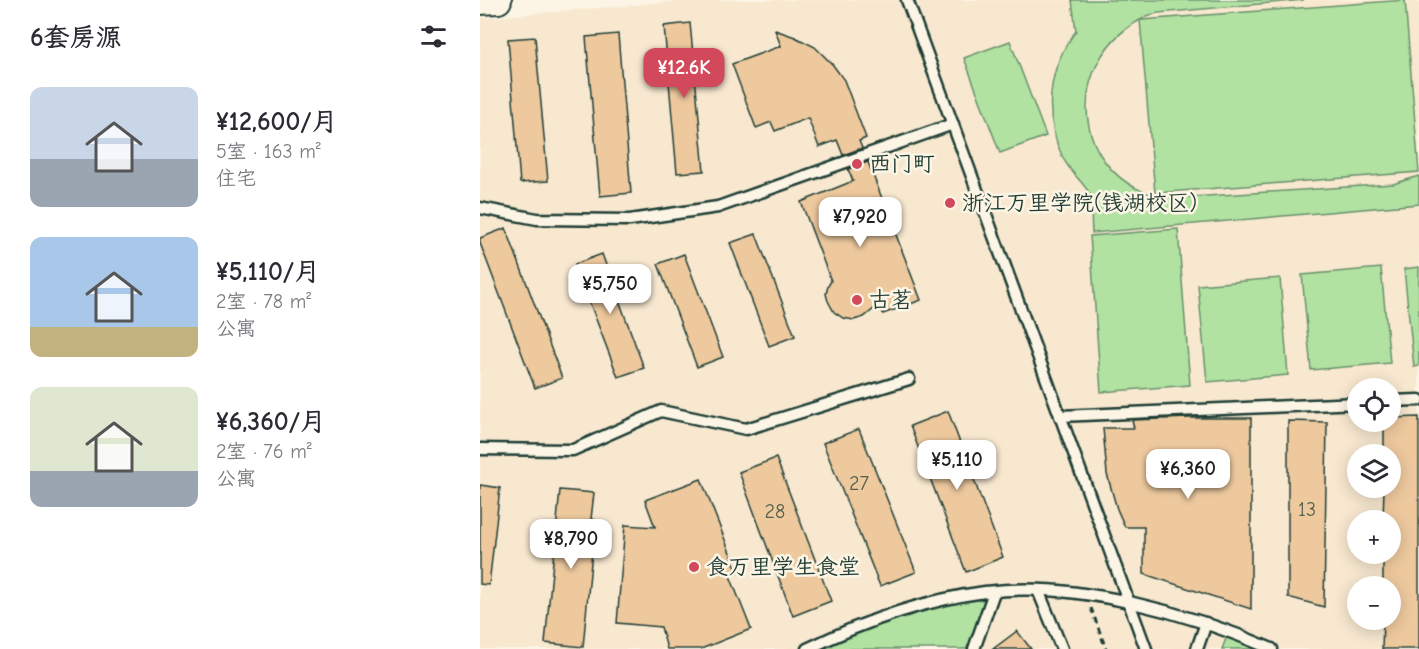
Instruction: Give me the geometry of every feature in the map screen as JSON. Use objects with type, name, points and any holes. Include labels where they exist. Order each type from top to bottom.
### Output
[{"type":"street","points":[[480,2],[498,0]]},
{"type":"lane","points":[[907,0],[1146,649]]},
{"type":"lane","points":[[480,208],[537,219],[630,220],[718,207],[952,124]]},
{"type":"lane","points":[[480,449],[573,450],[660,411],[746,429],[909,379]]},
{"type":"lane","points":[[1401,401],[1419,400]]},
{"type":"lane","points":[[1060,416],[1347,403]]},
{"type":"lane","points":[[1038,590],[1062,649]]},
{"type":"lane","points":[[807,649],[870,621],[921,606],[985,592],[1038,590],[1129,602],[1206,623],[1272,649]]},
{"type":"lane","points":[[975,649],[994,592]]},
{"type":"lane","points":[[1197,649],[1206,623]]},
{"type":"path","points":[[1086,596],[1106,649]]},
{"type":"shaded area","name":"浙江万里学院(钱湖校区)","points":[[692,0],[1419,0],[1419,649],[480,649],[480,18]]},
{"type":"green space","points":[[1072,0],[1304,0],[1158,13],[1141,20],[1405,0],[1419,172],[1155,193],[1140,20],[1116,38],[1099,60],[1090,85],[1087,111],[1092,136],[1104,160],[1123,180],[1152,195],[1176,198],[1393,184],[1419,176],[1419,204],[1092,233],[1088,191],[1063,158],[1053,126],[1051,109],[1054,76],[1066,45],[1076,31]]},
{"type":"green space","points":[[1010,41],[1046,136],[1000,153],[964,58]]},
{"type":"green space","points":[[1178,229],[1190,385],[1101,392],[1090,236]]},
{"type":"green space","points":[[1419,267],[1419,366],[1414,367],[1404,269]]},
{"type":"green space","points":[[1381,268],[1390,363],[1311,370],[1302,275]]},
{"type":"green space","points":[[1280,278],[1288,375],[1207,382],[1198,285]]},
{"type":"green space","points":[[988,596],[970,649],[815,649],[844,635],[915,610]]},
{"type":"green space","points":[[1227,636],[1257,649],[1222,649]]},
{"type":"building","points":[[690,23],[704,171],[677,173],[664,26]]},
{"type":"building","points":[[775,30],[815,47],[833,65],[844,80],[866,138],[859,141],[862,148],[843,155],[837,140],[819,147],[808,118],[775,131],[771,122],[756,128],[732,64],[781,46]]},
{"type":"building","points":[[618,34],[631,193],[600,196],[586,37]]},
{"type":"building","points":[[535,37],[548,181],[520,183],[508,39]]},
{"type":"building","name":"西门町","points":[[868,162],[921,300],[883,314],[880,304],[864,317],[854,320],[843,318],[834,312],[828,301],[826,294],[831,281],[801,202],[853,181],[848,169]]},
{"type":"building","points":[[506,228],[562,378],[535,388],[480,243],[480,238]]},
{"type":"building","points":[[756,234],[795,336],[769,346],[730,243]]},
{"type":"building","points":[[602,254],[644,368],[618,377],[575,264]]},
{"type":"building","points":[[684,254],[723,357],[697,367],[658,264]]},
{"type":"building","points":[[948,411],[1003,557],[966,572],[910,426]]},
{"type":"building","points":[[1419,417],[1419,649],[1382,649],[1383,630],[1401,630],[1401,576],[1383,576],[1383,564],[1401,564],[1401,510],[1383,510],[1384,498],[1401,498],[1401,444],[1384,444],[1384,432],[1401,432],[1401,418]]},
{"type":"building","points":[[1251,418],[1251,609],[1144,574],[1144,527],[1125,527],[1117,509],[1107,474],[1103,428],[1134,428],[1132,420]]},
{"type":"building","points":[[1288,421],[1327,422],[1324,607],[1288,597]]},
{"type":"building","points":[[859,429],[916,572],[880,586],[823,443]]},
{"type":"building","points":[[776,458],[831,601],[793,616],[739,472]]},
{"type":"building","name":"食万里学生食堂","points":[[701,479],[738,573],[730,576],[751,629],[701,649],[667,649],[661,627],[617,623],[625,525],[655,527],[645,500]]},
{"type":"building","points":[[480,485],[500,488],[489,585],[480,584]]},
{"type":"building","points":[[560,490],[594,493],[591,519],[595,520],[583,647],[545,643]]},
{"type":"building","points":[[1017,631],[1031,649],[993,649]]},
{"type":"place","name":"西门町","points":[[857,164]]},
{"type":"place","name":"浙江万里学院(钱湖校区)","points":[[950,203]]},
{"type":"place","name":"古茗","points":[[857,300]]},
{"type":"place","name":"食万里学生食堂","points":[[694,567]]}]
